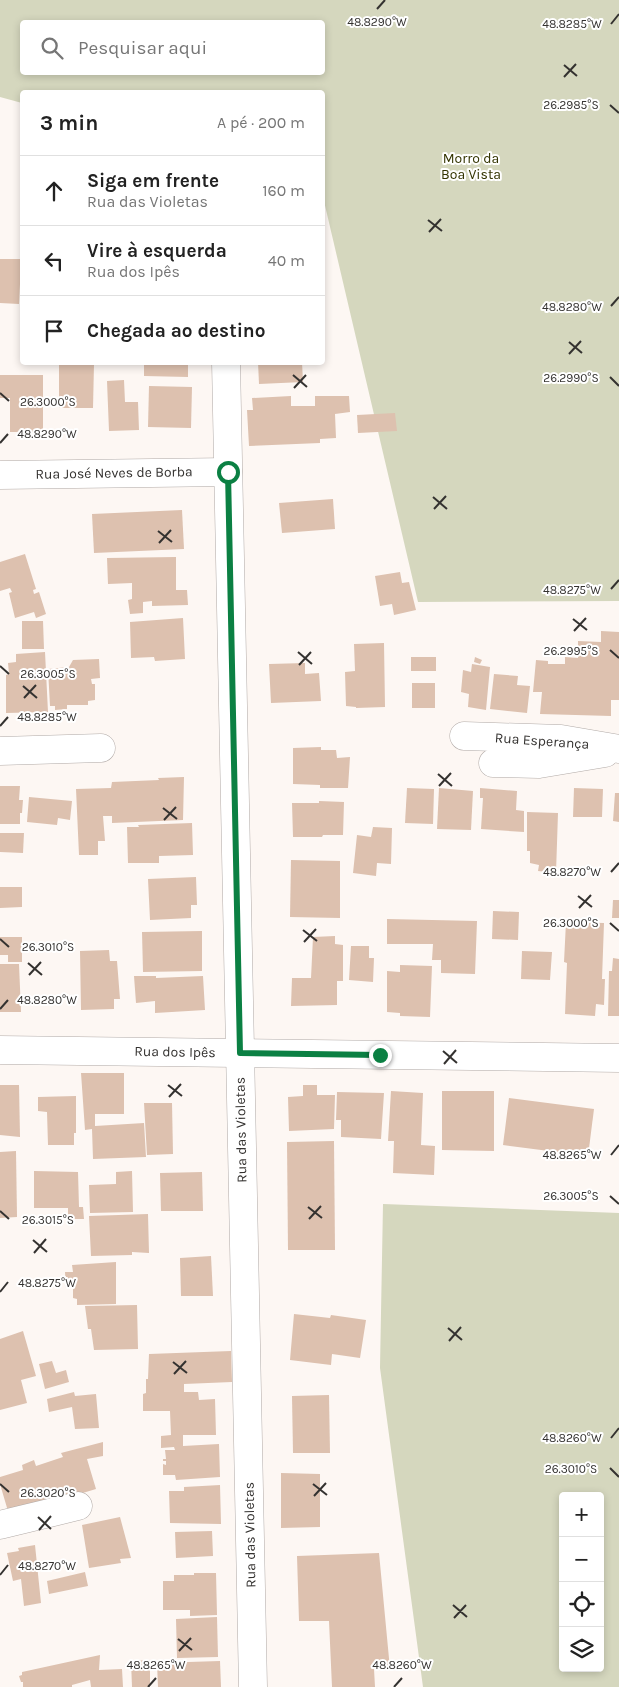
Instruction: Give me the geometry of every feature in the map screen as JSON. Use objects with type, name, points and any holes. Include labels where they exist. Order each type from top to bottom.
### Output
[{"type":"street","name":"Rua das Violetas","points":[[226,365],[253,1687]]},
{"type":"street","name":"Rua José Neves de Borba","points":[[0,475],[228,472]]},
{"type":"street","name":"Rua Esperança","points":[[464,736],[561,739],[619,749]]},
{"type":"street","points":[[0,751],[101,748]]},
{"type":"street","points":[[493,764],[539,764],[619,749]]},
{"type":"street","name":"Rua dos Ipês","points":[[0,1050],[619,1058]]},
{"type":"street","points":[[0,1526],[78,1506]]},
{"type":"green space","name":"Morro da Boa Vista","points":[[0,0],[619,0],[619,601],[418,602],[325,206],[325,90],[20,90],[20,102],[0,97]]},
{"type":"green space","points":[[383,1204],[619,1213],[619,1687],[423,1687],[380,1368]]},
{"type":"building","points":[[0,259],[20,259],[19,304],[0,303]]},
{"type":"building","points":[[59,365],[94,365],[93,408],[59,408]]},
{"type":"building","points":[[144,365],[188,365],[188,377],[144,376]]},
{"type":"building","points":[[258,365],[302,365],[303,382],[259,384]]},
{"type":"building","points":[[0,375],[43,375],[43,432],[10,432],[10,398],[0,398]]},
{"type":"building","points":[[124,380],[125,402],[138,402],[139,430],[109,431],[107,381]]},
{"type":"building","points":[[149,386],[192,387],[191,428],[148,427]]},
{"type":"building","points":[[291,396],[291,406],[315,406],[315,396],[349,396],[350,412],[335,414],[336,438],[320,439],[320,443],[249,446],[247,410],[253,410],[252,398]]},
{"type":"building","points":[[395,413],[397,431],[358,433],[357,415]]},
{"type":"building","points":[[333,499],[335,529],[282,533],[279,503]]},
{"type":"building","points":[[182,510],[184,549],[94,553],[92,514]]},
{"type":"building","points":[[25,554],[36,589],[33,590],[34,594],[39,592],[46,614],[36,618],[34,612],[15,618],[9,593],[12,592],[10,588],[0,591],[0,562]]},
{"type":"building","points":[[176,557],[176,590],[187,590],[188,605],[152,606],[152,601],[143,602],[143,613],[130,614],[128,600],[132,599],[132,583],[108,584],[107,558]]},
{"type":"building","points":[[400,572],[402,583],[409,582],[416,610],[394,615],[392,604],[380,606],[375,576]]},
{"type":"building","points":[[183,618],[185,659],[155,661],[154,657],[131,658],[130,622]]},
{"type":"building","points":[[22,621],[43,621],[44,649],[22,649]]},
{"type":"building","points":[[601,631],[619,632],[619,700],[611,700],[611,716],[540,714],[542,692],[533,692],[536,660],[548,661],[548,664],[565,664],[565,657],[578,658],[578,641],[601,642]]},
{"type":"building","points":[[384,643],[385,707],[356,708],[346,706],[345,672],[355,671],[354,644]]},
{"type":"building","points":[[45,652],[48,712],[6,713],[6,675],[9,674],[8,663],[16,662],[16,654]]},
{"type":"building","points":[[411,657],[436,657],[436,671],[411,671]]},
{"type":"building","points":[[475,657],[482,660],[480,664],[474,662]]},
{"type":"building","points":[[99,659],[100,678],[91,679],[92,684],[95,684],[95,700],[88,701],[88,705],[67,705],[67,709],[55,710],[55,706],[50,706],[48,669],[69,667],[73,660]]},
{"type":"building","points":[[305,663],[305,674],[319,673],[321,701],[271,703],[269,664]]},
{"type":"building","points":[[472,664],[490,667],[486,710],[468,707],[469,694],[461,692],[463,670],[471,672]]},
{"type":"building","points":[[494,674],[518,676],[517,685],[530,686],[527,713],[490,709]]},
{"type":"building","points":[[412,683],[435,683],[435,708],[412,708]]},
{"type":"building","points":[[321,747],[321,750],[336,750],[337,758],[350,757],[348,788],[320,788],[320,785],[293,784],[293,748]]},
{"type":"building","points":[[184,777],[183,820],[112,823],[112,816],[103,816],[105,841],[98,841],[98,855],[79,855],[76,789],[111,788],[112,782]]},
{"type":"building","points":[[0,786],[20,786],[19,800],[23,800],[20,824],[0,824]]},
{"type":"building","points":[[407,788],[434,789],[433,824],[405,823]]},
{"type":"building","points":[[439,788],[473,791],[471,830],[437,829]]},
{"type":"building","points":[[480,788],[517,791],[516,810],[524,811],[524,832],[481,829],[483,798],[480,798]]},
{"type":"building","points":[[574,788],[603,789],[602,817],[573,817]]},
{"type":"building","points":[[615,793],[619,793],[619,822],[613,821]]},
{"type":"building","points":[[29,797],[72,801],[70,820],[58,818],[57,825],[27,822]]},
{"type":"building","points":[[319,801],[344,802],[343,835],[293,837],[292,803],[319,803]]},
{"type":"building","points":[[527,812],[558,813],[556,873],[538,871],[539,865],[530,863],[530,851],[527,851]]},
{"type":"building","points":[[192,823],[193,855],[159,856],[159,863],[128,863],[127,827]]},
{"type":"building","points":[[373,827],[392,828],[391,864],[377,863],[376,876],[353,873],[357,835],[371,837]]},
{"type":"building","points":[[0,833],[24,833],[23,853],[0,852]]},
{"type":"building","points":[[291,860],[340,861],[340,918],[290,917]]},
{"type":"building","points":[[196,877],[197,905],[191,905],[191,918],[150,920],[148,879]]},
{"type":"building","points":[[0,887],[22,887],[22,907],[0,908]]},
{"type":"building","points":[[613,900],[619,900],[619,918],[612,918]]},
{"type":"building","points":[[493,911],[519,912],[518,940],[492,939]]},
{"type":"building","points":[[387,919],[477,921],[475,974],[441,973],[441,960],[432,960],[433,944],[387,944]]},
{"type":"building","points":[[566,922],[604,923],[602,979],[605,979],[604,1005],[596,1004],[595,1016],[565,1014],[567,963],[564,962]]},
{"type":"building","points":[[202,931],[202,971],[143,972],[142,932]]},
{"type":"building","points":[[335,936],[335,944],[343,945],[343,981],[337,981],[337,1005],[291,1006],[292,978],[311,978],[313,937]]},
{"type":"building","points":[[0,937],[22,937],[22,962],[8,962],[8,955],[0,955]]},
{"type":"building","points":[[351,946],[369,946],[369,958],[374,958],[373,982],[349,980]]},
{"type":"building","points":[[109,950],[110,961],[117,961],[120,999],[114,999],[114,1009],[81,1010],[80,951]]},
{"type":"building","points":[[522,951],[552,952],[550,980],[521,979]]},
{"type":"building","points":[[613,958],[619,959],[619,1016],[608,1016],[609,971],[612,971]]},
{"type":"building","points":[[0,964],[19,964],[21,1012],[0,1012]]},
{"type":"building","points":[[400,965],[432,966],[430,1017],[400,1016],[400,1013],[387,1012],[387,971],[400,972]]},
{"type":"building","points":[[134,976],[156,976],[156,978],[203,976],[205,1010],[155,1013],[155,1001],[136,1003]]},
{"type":"building","points":[[81,1073],[124,1073],[124,1114],[95,1114],[95,1126],[144,1123],[146,1157],[93,1159],[92,1129],[85,1130]]},
{"type":"building","points":[[0,1085],[19,1085],[20,1137],[0,1135]]},
{"type":"building","points":[[303,1085],[317,1085],[317,1095],[335,1095],[334,1129],[289,1131],[288,1097],[303,1096]]},
{"type":"building","points":[[391,1091],[423,1093],[421,1145],[435,1146],[434,1175],[393,1173],[394,1141],[388,1141]]},
{"type":"building","points":[[442,1091],[494,1091],[494,1151],[442,1150]]},
{"type":"building","points":[[337,1092],[384,1093],[381,1139],[341,1137],[341,1120],[336,1120]]},
{"type":"building","points":[[76,1096],[76,1133],[74,1133],[74,1145],[48,1145],[47,1112],[38,1111],[38,1097]]},
{"type":"building","points":[[509,1098],[594,1109],[588,1156],[503,1145]]},
{"type":"building","points":[[144,1103],[172,1103],[173,1154],[147,1155]]},
{"type":"building","points":[[334,1141],[335,1250],[288,1250],[287,1142]]},
{"type":"building","points":[[16,1151],[17,1217],[0,1218],[0,1152]]},
{"type":"building","points":[[34,1171],[78,1172],[79,1207],[83,1207],[84,1219],[68,1219],[68,1208],[34,1208]]},
{"type":"building","points":[[132,1171],[133,1212],[90,1213],[89,1185],[116,1184],[116,1172]]},
{"type":"building","points":[[202,1172],[203,1211],[161,1211],[160,1173]]},
{"type":"building","points":[[148,1214],[149,1253],[132,1252],[132,1255],[91,1256],[89,1216]]},
{"type":"building","points":[[211,1256],[213,1296],[181,1296],[180,1258]]},
{"type":"building","points":[[116,1262],[116,1304],[77,1305],[77,1299],[73,1298],[73,1288],[66,1288],[65,1272],[73,1272],[72,1265]]},
{"type":"building","points":[[137,1305],[138,1349],[94,1350],[91,1329],[88,1329],[85,1306]]},
{"type":"building","points":[[294,1314],[330,1318],[331,1315],[366,1320],[360,1358],[332,1354],[331,1365],[290,1360]]},
{"type":"building","points":[[23,1331],[36,1376],[21,1380],[27,1403],[0,1410],[0,1339]]},
{"type":"building","points":[[231,1351],[232,1382],[184,1384],[184,1392],[198,1392],[199,1400],[215,1399],[216,1435],[183,1435],[183,1446],[219,1444],[220,1477],[176,1480],[175,1475],[163,1475],[163,1464],[166,1465],[166,1461],[163,1461],[163,1459],[166,1459],[165,1450],[175,1450],[174,1447],[161,1448],[161,1436],[171,1435],[170,1411],[143,1411],[143,1394],[146,1393],[149,1354]]},
{"type":"building","points":[[52,1361],[56,1373],[66,1370],[69,1382],[45,1389],[39,1364]]},
{"type":"building","points":[[74,1392],[75,1396],[96,1394],[99,1428],[75,1429],[72,1407],[49,1412],[47,1399]]},
{"type":"building","points":[[329,1395],[330,1453],[293,1453],[292,1396]]},
{"type":"building","points":[[103,1442],[103,1456],[87,1459],[96,1489],[46,1504],[10,1518],[0,1484],[0,1477],[23,1470],[22,1465],[34,1460],[36,1466],[63,1457],[61,1453]]},
{"type":"building","points":[[281,1473],[320,1474],[320,1527],[281,1528]]},
{"type":"building","points":[[220,1485],[221,1524],[170,1523],[169,1491],[184,1491],[184,1487]]},
{"type":"building","points":[[120,1517],[131,1558],[120,1559],[121,1563],[89,1568],[82,1525]]},
{"type":"building","points":[[212,1531],[213,1556],[176,1558],[175,1532]]},
{"type":"building","points":[[35,1545],[41,1603],[24,1606],[21,1579],[13,1581],[7,1553],[19,1551],[18,1548]]},
{"type":"building","points":[[379,1553],[390,1669],[374,1669],[375,1687],[332,1687],[329,1621],[299,1621],[297,1556]]},
{"type":"building","points":[[85,1572],[88,1586],[49,1594],[47,1581]]},
{"type":"building","points":[[194,1573],[216,1573],[217,1615],[190,1616],[190,1610],[163,1610],[163,1581],[174,1581],[174,1575],[194,1575]]},
{"type":"building","points":[[217,1617],[218,1657],[177,1658],[176,1619]]},
{"type":"building","points":[[100,1655],[99,1670],[122,1669],[123,1687],[91,1687],[90,1680],[72,1685],[72,1687],[23,1687],[23,1682],[21,1682],[19,1676],[22,1675],[22,1672]]},
{"type":"building","points":[[150,1660],[150,1687],[132,1687],[131,1661]]},
{"type":"building","points":[[220,1661],[221,1687],[158,1687],[157,1663]]},
{"type":"route","points":[[228,472],[240,1053],[380,1055]]}]
